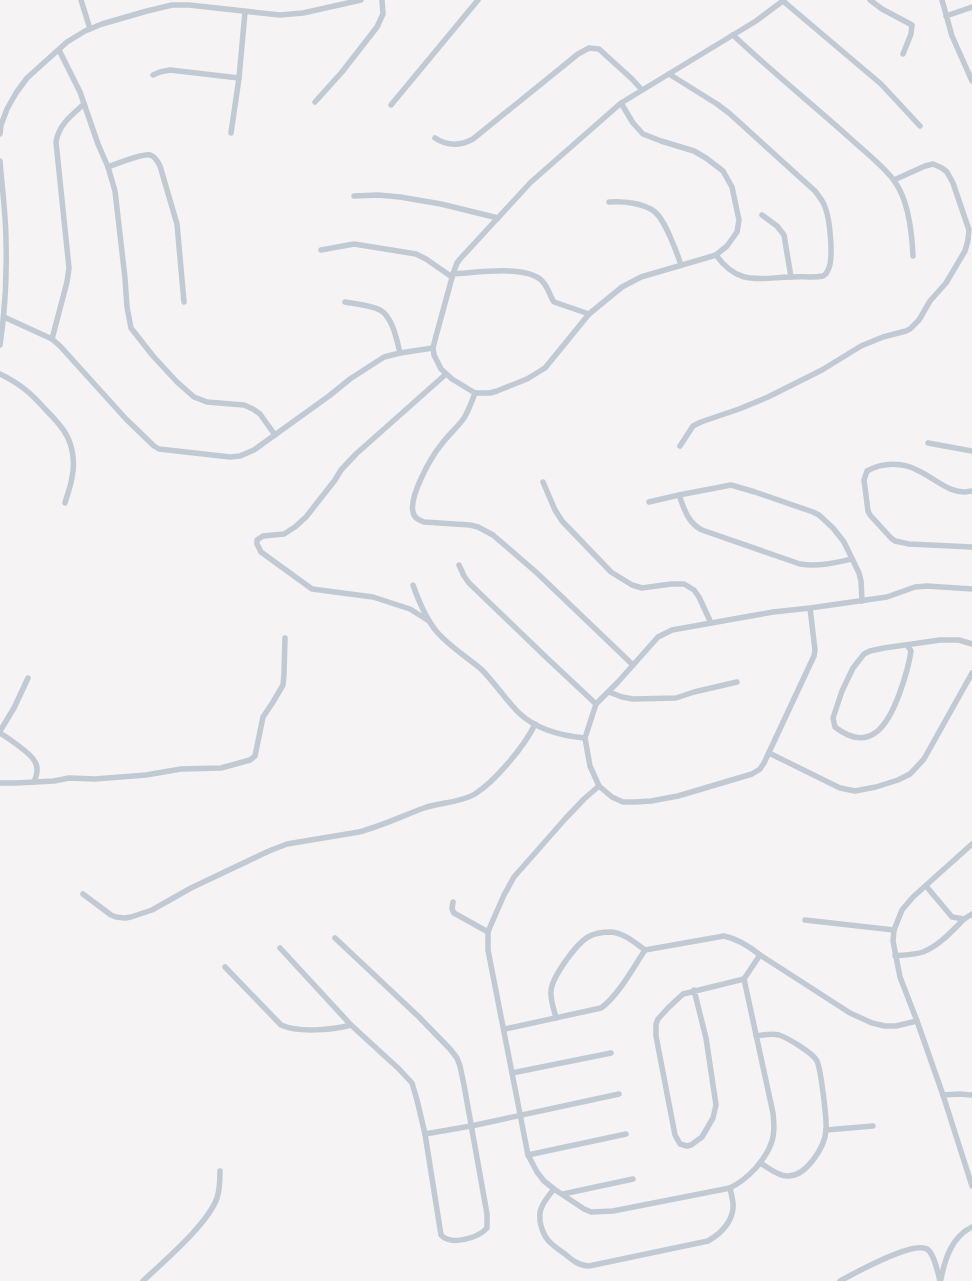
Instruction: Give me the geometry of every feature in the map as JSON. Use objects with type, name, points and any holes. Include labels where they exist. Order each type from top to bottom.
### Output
[{"type":"street","points":[[80,0],[90,29]]},
{"type":"street","points":[[0,134],[7,109],[27,78],[67,42],[90,29],[172,5],[189,5],[274,15],[303,13],[360,0]]},
{"type":"street","points":[[315,102],[342,72],[377,27],[383,14],[382,0]]},
{"type":"street","points":[[391,105],[478,0]]},
{"type":"street","points":[[870,0],[912,26],[903,54]]},
{"type":"street","points":[[942,0],[952,36],[972,81]]},
{"type":"street","points":[[620,103],[643,134],[694,151],[716,164],[722,170],[732,187],[735,199],[737,232],[728,246],[716,255],[632,280],[622,287],[589,314],[556,356],[541,371],[498,391],[474,393],[446,374],[436,361],[433,348],[452,275],[460,259],[537,176],[620,103],[763,17],[783,1],[881,84],[920,126]]},
{"type":"street","points":[[946,16],[972,7]]},
{"type":"street","points":[[231,133],[245,12]]},
{"type":"street","points":[[733,35],[894,180],[901,193],[910,225],[913,256]]},
{"type":"street","points":[[435,138],[453,144],[473,140],[578,54],[589,48],[599,49],[642,90]]},
{"type":"street","points":[[59,50],[76,83],[108,167],[114,191],[131,328],[153,356],[194,397],[207,402],[244,405],[253,409],[260,414],[275,435]]},
{"type":"street","points":[[153,75],[170,70],[238,78]]},
{"type":"street","points":[[669,74],[706,96],[729,113],[815,191],[821,199],[828,218],[830,262],[826,274],[756,279],[738,276],[724,266],[716,255]]},
{"type":"street","points":[[52,339],[69,268],[56,142],[58,131],[69,117],[84,104]]},
{"type":"street","points":[[108,167],[147,154],[154,156],[157,160],[177,224],[184,302]]},
{"type":"street","points":[[0,161],[6,241],[4,317],[0,345]]},
{"type":"street","points":[[680,446],[693,426],[768,397],[822,370],[861,346],[910,329],[920,320],[928,305],[946,283],[965,251],[970,234],[953,183],[947,172],[942,168],[933,164],[925,166],[894,180]]},
{"type":"street","points":[[354,196],[378,194],[400,197],[441,204],[498,218]]},
{"type":"street","points":[[609,202],[637,205],[649,208],[655,212],[663,221],[681,266]]},
{"type":"street","points":[[762,216],[777,226],[784,236],[791,277]]},
{"type":"street","points":[[321,250],[354,244],[416,254],[452,275],[497,271],[522,272],[541,280],[546,285],[554,302],[589,314]]},
{"type":"street","points":[[345,302],[377,308],[385,313],[393,328],[400,353]]},
{"type":"street","points":[[4,317],[52,339],[126,419],[150,443],[159,449],[236,457],[251,453],[329,396],[350,378],[373,363],[384,357],[433,348]]},
{"type":"street","points":[[0,374],[30,392],[67,435],[71,446],[73,471],[65,503]]},
{"type":"street","points":[[429,621],[410,609],[373,597],[312,589],[261,552],[258,548],[257,540],[262,536],[284,534],[295,527],[306,517],[341,470],[356,454],[446,374]]},
{"type":"street","points":[[474,393],[464,418],[442,442],[428,464],[418,486],[413,508],[414,515],[424,522],[470,524],[493,535],[537,573],[632,665]]},
{"type":"street","points":[[928,443],[972,451]]},
{"type":"street","points":[[972,491],[961,493],[954,491],[918,470],[896,464],[867,470],[864,480],[870,515],[888,536],[909,544],[972,547]]},
{"type":"street","points":[[543,482],[562,521],[612,572],[632,585],[642,588],[684,584],[694,590],[699,597],[711,623]]},
{"type":"street","points":[[649,502],[736,485],[800,506],[819,515],[844,542],[859,573],[862,601]]},
{"type":"street","points":[[679,495],[689,518],[693,524],[702,530],[800,564],[811,566],[852,559]]},
{"type":"street","points":[[459,565],[469,583],[596,704]]},
{"type":"street","points":[[414,585],[429,621],[438,633],[483,671],[519,713],[535,724],[564,735],[585,738]]},
{"type":"street","points":[[810,608],[814,656],[760,769],[752,774],[678,796],[652,801],[623,802],[612,797],[599,786],[590,766],[585,738],[596,704],[652,643],[663,634],[680,628],[774,612],[887,597],[915,587],[933,586],[972,589]]},
{"type":"street","points":[[0,783],[54,781],[69,778],[95,779],[146,775],[181,769],[221,768],[252,759],[255,756],[262,717],[283,685],[285,638]]},
{"type":"street","points":[[907,645],[911,651],[908,668],[893,710],[883,726],[871,736],[859,738],[846,735],[835,727],[833,721],[834,712],[848,677],[857,661],[866,652],[907,645],[950,639],[972,644]]},
{"type":"street","points":[[769,753],[840,788],[855,791],[898,780],[910,774],[924,759],[972,673]]},
{"type":"street","points":[[28,678],[0,732],[28,754],[35,762],[37,771],[34,782]]},
{"type":"street","points":[[609,692],[633,699],[676,698],[738,682]]},
{"type":"street","points":[[83,894],[116,918],[131,917],[152,910],[191,888],[269,850],[295,842],[365,831],[425,808],[460,800],[475,794],[499,773],[527,739],[535,724]]},
{"type":"street","points":[[599,786],[565,819],[514,877],[495,913],[488,932],[488,950],[528,1155],[536,1172],[544,1181],[584,1209],[598,1212],[613,1211],[730,1188],[744,1180],[753,1171],[760,1163],[773,1140],[774,1128],[773,1113],[744,979]]},
{"type":"street","points":[[972,844],[913,897],[902,910],[894,930],[893,941],[900,977],[943,1095],[972,1186]]},
{"type":"street","points":[[926,886],[952,917],[964,919]]},
{"type":"street","points":[[452,902],[454,913],[488,932]]},
{"type":"street","points":[[895,956],[916,954],[928,950],[972,914]]},
{"type":"street","points":[[805,920],[894,930]]},
{"type":"street","points":[[556,1018],[550,994],[552,985],[574,950],[583,940],[590,935],[603,932],[622,935],[645,950],[724,936],[734,938],[850,1013],[872,1023],[896,1026],[917,1021]]},
{"type":"street","points":[[280,948],[351,1025],[400,1069],[412,1083],[425,1134],[441,1235],[449,1240],[479,1236],[487,1228],[487,1214],[464,1085],[457,1058],[431,1029],[335,938]]},
{"type":"street","points":[[504,1028],[596,1010],[604,1006],[617,991],[645,950]]},
{"type":"street","points":[[694,990],[706,1038],[716,1105],[713,1118],[702,1138],[686,1146],[680,1144],[675,1135],[656,1030],[658,1019],[683,994],[694,990],[744,979],[760,955]]},
{"type":"street","points":[[225,967],[280,1025],[297,1029],[329,1030],[351,1025]]},
{"type":"street","points":[[756,1036],[778,1035],[812,1055],[816,1060],[820,1070],[826,1130],[821,1147],[802,1172],[794,1176],[783,1176],[760,1163]]},
{"type":"street","points":[[512,1073],[611,1053]]},
{"type":"street","points":[[425,1134],[619,1094]]},
{"type":"street","points":[[943,1095],[959,1094],[972,1096]]},
{"type":"street","points":[[826,1130],[873,1126]]},
{"type":"street","points":[[528,1155],[626,1134]]},
{"type":"street","points":[[143,1281],[176,1250],[207,1215],[220,1189],[220,1171]]},
{"type":"street","points":[[563,1194],[633,1179]]},
{"type":"street","points":[[554,1189],[541,1209],[540,1217],[544,1236],[573,1261],[582,1266],[589,1266],[708,1241],[720,1233],[731,1216],[733,1208],[730,1188]]},
{"type":"street","points":[[940,1281],[944,1264],[953,1244],[958,1236],[972,1227]]},
{"type":"street","points":[[840,1281],[883,1259],[920,1247],[929,1250],[940,1281]]}]
